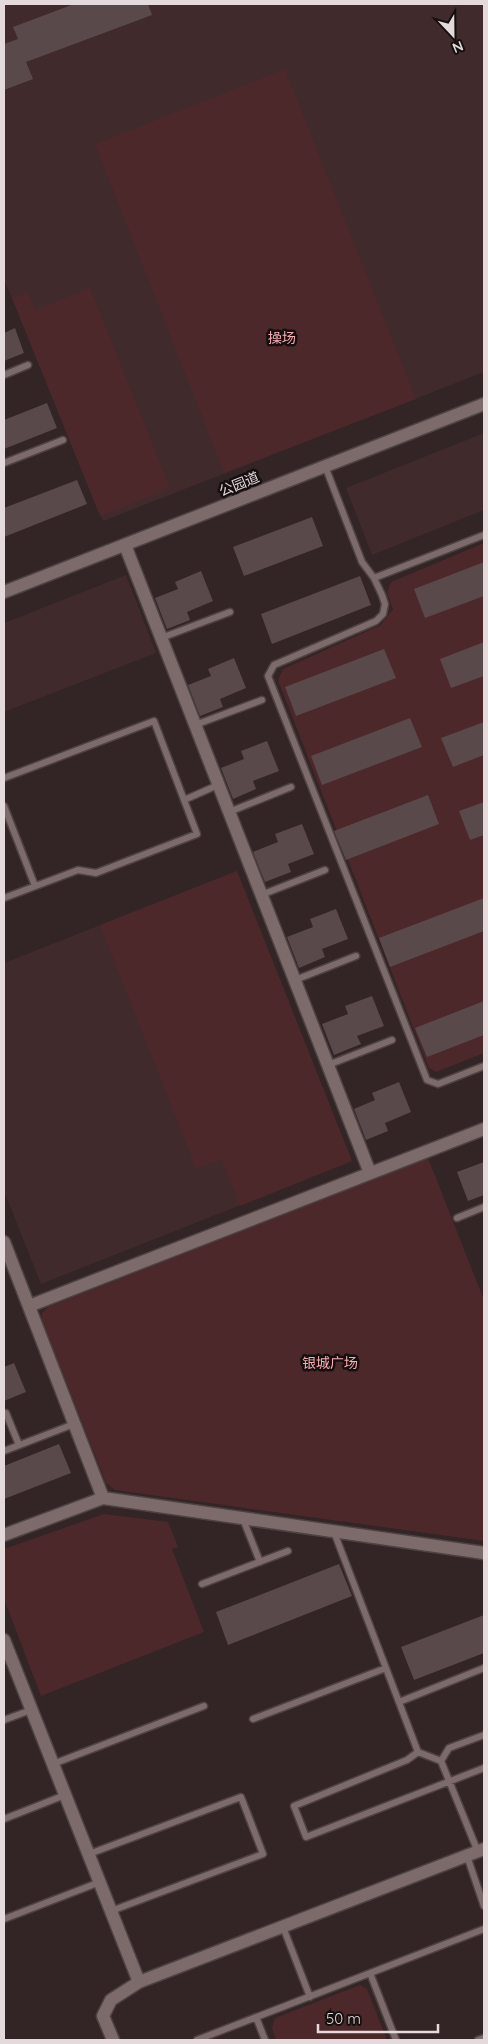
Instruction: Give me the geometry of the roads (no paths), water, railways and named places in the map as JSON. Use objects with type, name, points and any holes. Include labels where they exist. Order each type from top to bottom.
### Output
[{"type":"street","name":"公园道","points":[[4,592],[484,404]]},
{"type":"street","points":[[125,545],[370,1174]]},
{"type":"street","points":[[29,1306],[484,1129]]},
{"type":"street","points":[[4,1242],[103,1498]]},
{"type":"street","points":[[4,1535],[103,1498],[484,1553]]},
{"type":"street","points":[[4,1640],[139,1982]]},
{"type":"street","points":[[113,2040],[104,2016],[111,2000],[139,1982],[476,1852]]},
{"type":"lane","points":[[4,375],[28,365]]},
{"type":"lane","points":[[4,463],[62,440]]},
{"type":"lane","points":[[325,466],[362,562],[374,578],[385,604],[383,614],[376,621],[274,665],[268,676],[427,1080],[438,1084],[484,1066]]},
{"type":"lane","points":[[374,578],[484,535]]},
{"type":"lane","points":[[161,638],[230,612]]},
{"type":"lane","points":[[195,725],[262,700]]},
{"type":"lane","points":[[4,778],[154,721],[197,834],[96,873],[78,870],[4,898]]},
{"type":"lane","points":[[184,800],[218,785]]},
{"type":"lane","points":[[229,812],[290,787]]},
{"type":"lane","points":[[4,806],[35,886]]},
{"type":"lane","points":[[261,895],[325,870]]},
{"type":"lane","points":[[294,980],[356,956]]},
{"type":"lane","points":[[328,1065],[392,1040]]},
{"type":"lane","points":[[457,1218],[484,1207]]},
{"type":"lane","points":[[4,1413],[6,1413],[19,1445]]},
{"type":"lane","points":[[4,1451],[74,1424]]},
{"type":"lane","points":[[243,1518],[260,1562]]},
{"type":"lane","points":[[334,1532],[418,1752],[441,1761],[450,1781],[476,1852],[484,1906]]},
{"type":"lane","points":[[202,1584],[288,1552]]},
{"type":"lane","points":[[253,1719],[386,1668]]},
{"type":"lane","points":[[399,1702],[484,1668]]},
{"type":"lane","points":[[53,1764],[204,1706]]},
{"type":"lane","points":[[4,1720],[31,1710]]},
{"type":"lane","points":[[441,1761],[450,1748],[484,1735]]},
{"type":"lane","points":[[418,1752],[407,1760],[294,1806],[306,1836],[484,1768]]},
{"type":"lane","points":[[4,1819],[66,1795]]},
{"type":"lane","points":[[89,1854],[241,1797],[263,1854],[111,1911]]},
{"type":"lane","points":[[4,1919],[100,1882]]},
{"type":"lane","points":[[283,1927],[310,1997]]},
{"type":"lane","points":[[197,2040],[484,1929]]},
{"type":"lane","points":[[370,1973],[396,2040]]},
{"type":"lane","points":[[256,2017],[265,2040]]},
{"type":"lane","points":[[478,2040],[484,2038]]},
{"type":"park label","name":"操场","points":[[282,338]]},
{"type":"park label","name":"银城广场","points":[[330,1363]]}]
